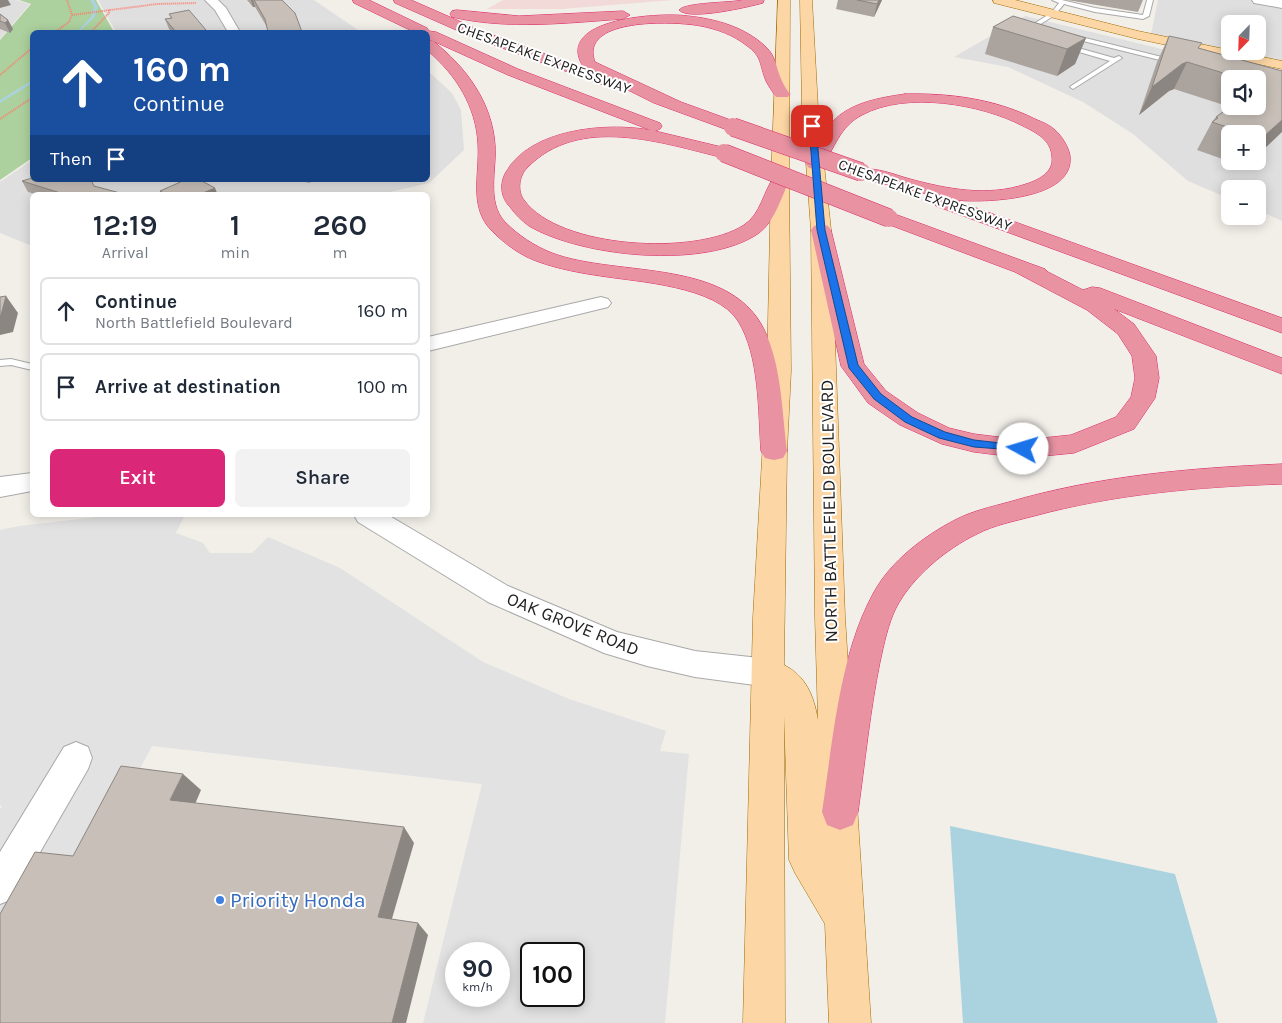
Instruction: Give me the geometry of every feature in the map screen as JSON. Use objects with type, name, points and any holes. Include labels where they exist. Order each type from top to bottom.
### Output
[{"type":"highway","name":"CHESAPEAKE EXPRESSWAY","points":[[359,0],[420,30]]},
{"type":"highway","name":"CHESAPEAKE EXPRESSWAY","points":[[400,0],[477,34],[1282,326]]},
{"type":"highway","points":[[406,0],[460,15],[529,21],[730,7],[758,0]]},
{"type":"highway","points":[[392,17],[409,30]]},
{"type":"highway","points":[[676,106],[589,65],[584,51],[588,42],[599,32],[610,27],[641,20],[681,19],[714,24],[741,35],[762,51],[770,64],[774,81],[782,94]]},
{"type":"highway","name":"CHESAPEAKE EXPRESSWAY","points":[[430,34],[513,72],[889,218],[1282,366]]},
{"type":"highway","points":[[430,46],[450,62],[460,75],[479,108],[485,127],[487,146],[484,185],[486,206],[498,226],[513,240],[539,254],[569,265],[657,276],[704,288],[730,302],[749,320],[757,340],[764,369],[774,451]]},
{"type":"highway","points":[[815,164],[837,125],[849,115],[870,106],[886,102],[922,98],[973,102],[1001,108],[1027,120],[1050,134],[1061,152],[1059,170],[1049,182],[1010,194],[989,196],[947,192],[863,173]]},
{"type":"highway","points":[[724,153],[646,134],[607,133],[577,136],[554,142],[529,156],[514,173],[510,184],[511,194],[525,214],[556,232],[589,242],[616,247],[662,249],[713,244],[731,239],[751,229],[766,211],[780,181]]},
{"type":"highway","points":[[821,230],[853,366],[877,397],[909,420],[942,435],[966,441],[1023,449],[1074,444],[1126,423],[1143,398],[1147,378],[1144,356],[1126,329],[1095,306],[1022,267]]},
{"type":"highway","points":[[840,812],[859,686],[874,625],[890,592],[925,554],[961,529],[1061,497],[1114,487],[1170,480],[1282,474]]},
{"type":"main road","points":[[764,1023],[769,673],[768,618],[779,371],[780,181],[784,0]]},
{"type":"main road","name":"NORTH BATTLEFIELD BOULEVARD","points":[[806,0],[815,164],[821,230],[830,617],[850,1023]]},
{"type":"main road","points":[[998,0],[1054,7],[1138,35],[1279,64]]},
{"type":"main road","points":[[769,673],[787,682],[794,690],[799,704],[802,722],[808,860],[846,921]]},
{"type":"street","points":[[211,0],[227,19],[233,30]]},
{"type":"street","points":[[1258,0],[1282,4]]},
{"type":"street","points":[[430,344],[602,303]]},
{"type":"street","points":[[0,487],[30,482]]},
{"type":"street","name":"OAK GROVE ROAD","points":[[370,517],[498,594],[567,626],[615,644],[647,653],[696,664],[769,673]]},
{"type":"street","points":[[0,886],[76,758]]},
{"type":"lane","points":[[1027,30],[1054,7],[1063,2],[1146,16],[1150,0]]},
{"type":"lane","points":[[1054,7],[1063,2]]},
{"type":"lane","points":[[1034,26],[1052,31]]},
{"type":"lane","points":[[1061,34],[1184,64]]},
{"type":"lane","points":[[1058,45],[1114,60]]},
{"type":"lane","points":[[1073,87],[1129,51]]},
{"type":"lane","points":[[0,363],[10,362],[30,367]]},
{"type":"path","points":[[58,30],[69,22],[72,15],[67,0]]},
{"type":"path","points":[[72,15],[109,9],[130,9],[157,4],[192,4],[211,0]]},
{"type":"path","points":[[93,30],[109,13],[109,9]]},
{"type":"path","points":[[0,75],[30,50]]},
{"type":"path","points":[[0,119],[30,99]]},
{"type":"shaded area","points":[[0,0],[16,0],[30,4],[0,39]]},
{"type":"shaded area","points":[[98,0],[314,0],[358,30],[115,30]]},
{"type":"shaded area","points":[[503,0],[674,0],[562,9],[487,9]]},
{"type":"shaded area","points":[[1158,0],[1282,0],[1282,61],[1266,58],[1266,15],[1221,15],[1221,48],[1151,34]]},
{"type":"shaded area","points":[[1025,16],[1249,70],[1221,70],[1221,115],[1266,115],[1266,74],[1282,78],[1282,221],[1266,214],[1266,180],[1221,180],[1221,195],[1188,181],[1133,134],[1083,102],[1008,67],[954,57]]},
{"type":"shaded area","points":[[430,73],[452,93],[461,110],[464,150],[429,183],[390,192],[30,192],[30,245],[0,233],[0,182],[30,161],[30,182],[430,182]]},
{"type":"shaded area","points":[[98,517],[184,517],[176,533],[203,543],[210,553],[252,553],[268,537],[340,568],[483,662],[569,699],[666,731],[660,751],[689,754],[665,1023],[423,1023],[482,784],[152,746],[87,869],[0,970],[0,809],[2,806],[0,805],[0,530]]},
{"type":"green space","points":[[19,0],[96,0],[113,30],[30,30],[30,159],[0,180],[0,40],[31,4]]},
{"type":"water","points":[[950,826],[1175,874],[1218,1023],[963,1023]]},
{"type":"building","points":[[254,0],[282,0],[295,13],[301,30],[268,30],[265,19]]},
{"type":"building","points":[[857,0],[879,0],[877,4]]},
{"type":"building","points":[[189,10],[206,30],[174,30],[165,19],[172,18],[169,14]]},
{"type":"building","points":[[0,14],[8,20],[5,23],[0,21]]},
{"type":"building","points":[[1013,16],[1086,38],[1067,49],[993,27]]},
{"type":"building","points":[[1169,36],[1202,43],[1198,48],[1221,54],[1221,60],[1242,60],[1282,71],[1282,120],[1266,134],[1266,125],[1221,125],[1212,122],[1221,113],[1221,115],[1266,115],[1266,70],[1221,70],[1221,72],[1187,62],[1152,87]]},
{"type":"building","points":[[30,179],[30,182],[92,182],[94,186],[116,192],[57,192],[22,181]]},
{"type":"building","points":[[180,182],[204,182],[215,188],[205,192],[160,191]]},
{"type":"building","points":[[6,296],[1,315],[0,315],[0,297]]},
{"type":"building","name":"Priority Honda","points":[[121,766],[183,774],[170,800],[404,827],[378,917],[418,923],[392,1023],[0,1023],[0,914],[35,852],[73,856]]},
{"type":"waterway","points":[[80,30],[93,17],[96,7],[92,0]]},
{"type":"waterway","points":[[0,102],[30,83]]},
{"type":"place","name":"Priority Honda","points":[[220,900]]},
{"type":"route","points":[[812,126],[821,230],[853,366],[877,397],[909,420],[942,435],[974,443],[1023,449]]}]
